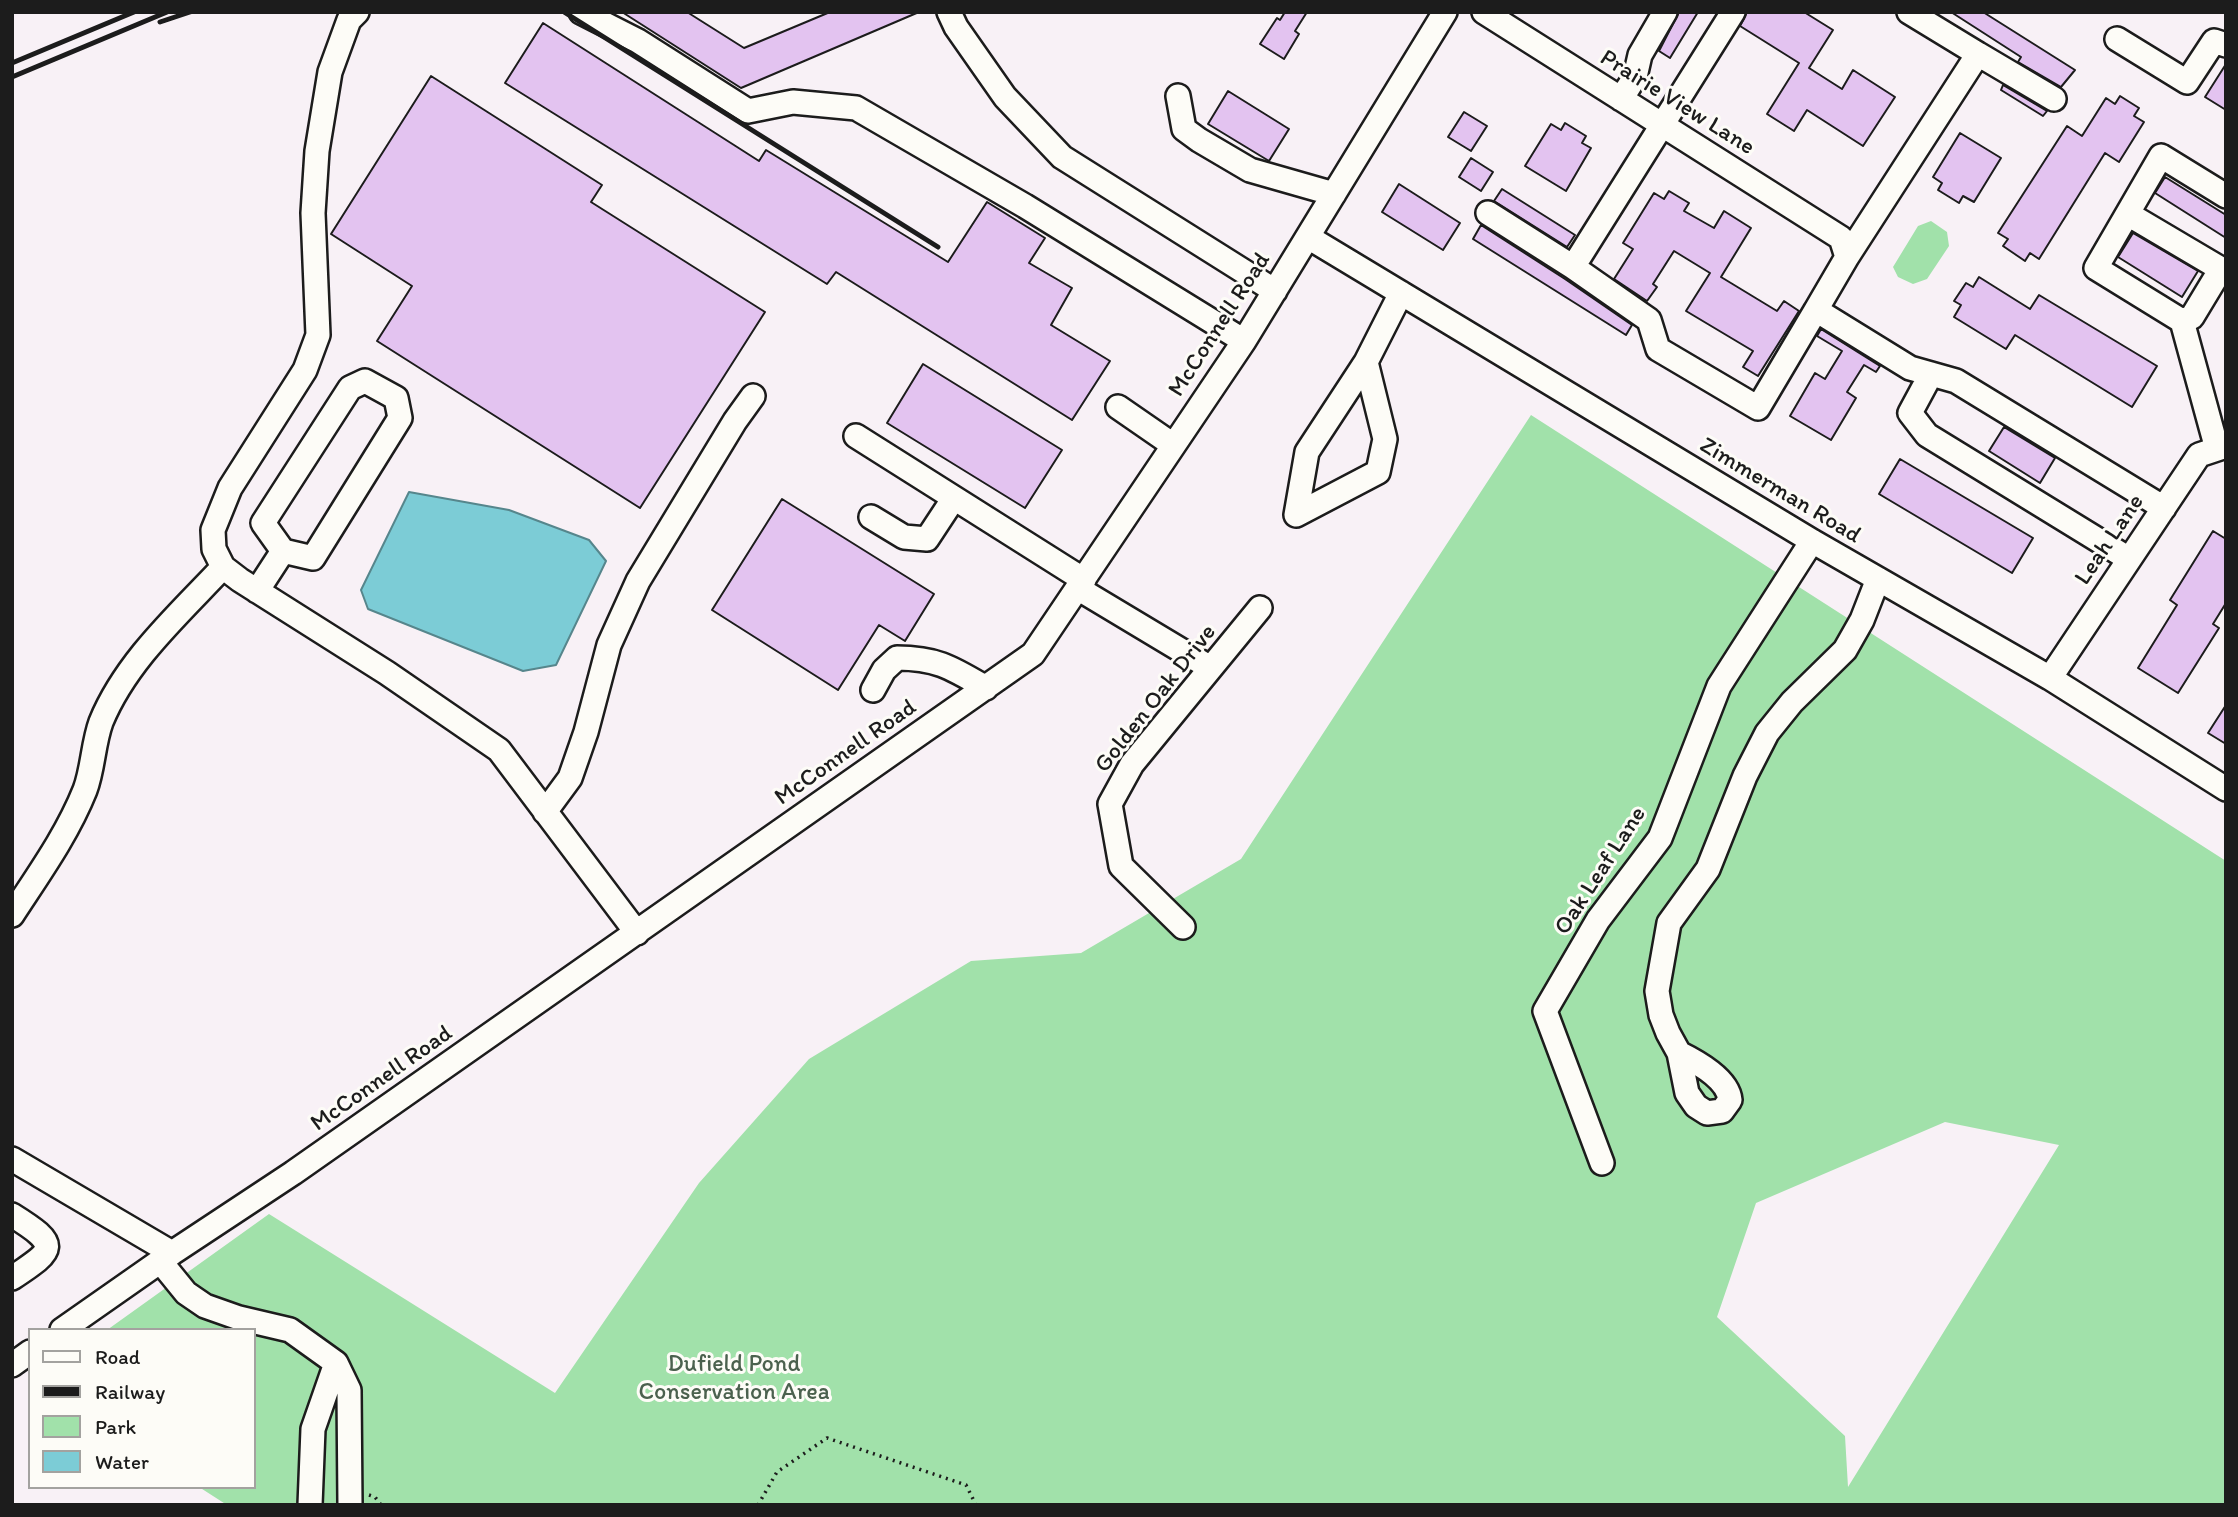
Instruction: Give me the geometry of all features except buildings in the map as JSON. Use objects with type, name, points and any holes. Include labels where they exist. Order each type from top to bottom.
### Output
[{"type":"street","points":[[358,12],[349,20],[330,72],[317,151],[313,213],[318,335],[305,370],[230,488],[213,530],[214,549],[223,567],[257,591],[387,673],[499,750],[637,933]]},
{"type":"street","points":[[581,12],[638,41],[748,111],[793,102],[856,108],[1026,206],[1244,341]]},
{"type":"street","points":[[949,12],[956,27],[1006,97],[1062,157],[1275,291]]},
{"type":"street","name":"McConnell Road","points":[[65,1328],[293,1173],[1033,654],[1244,341],[1446,12]]},
{"type":"street","name":"Prairie View Lane","points":[[1484,12],[1661,124],[1844,247]]},
{"type":"street","points":[[1622,99],[1635,77],[1640,55],[1665,12]]},
{"type":"street","points":[[1573,267],[1733,12]]},
{"type":"street","points":[[1909,12],[2054,99]]},
{"type":"street","points":[[2117,39],[2187,82],[2214,41],[2226,46]]},
{"type":"street","points":[[1488,213],[1573,267],[1648,320],[1658,349],[1758,408],[1816,310],[1844,247],[1978,54]]},
{"type":"street","points":[[1178,96],[1184,129],[1199,140],[1250,170],[1334,194]]},
{"type":"street","points":[[2221,448],[2182,321],[2096,268],[2161,156],[2226,196]]},
{"type":"street","points":[[2128,214],[2224,265],[2192,317],[2182,321]]},
{"type":"street","name":"Zimmerman Road","points":[[1308,237],[1812,541],[2050,678],[2226,789]]},
{"type":"street","points":[[1366,362],[1385,439],[1378,472],[1297,515],[1307,452],[1366,362],[1401,293]]},
{"type":"street","points":[[1816,310],[1910,368],[1956,381],[2164,508]]},
{"type":"street","points":[[1931,374],[1910,413],[1927,435],[2129,559]]},
{"type":"street","points":[[365,381],[397,398],[400,418],[313,558],[283,551],[263,523],[350,388],[365,381]]},
{"type":"street","points":[[545,812],[570,778],[586,732],[609,645],[638,581],[728,432],[753,396]]},
{"type":"street","points":[[1118,407],[1173,445]]},
{"type":"street","points":[[856,436],[1209,667]]},
{"type":"street","name":"Leah Lane","points":[[2050,678],[2199,455],[2221,448]]},
{"type":"street","points":[[871,517],[904,537],[927,539],[954,498]]},
{"type":"street","name":"Oak Leaf Lane","points":[[1602,1163],[1545,1011],[1598,920],[1660,838],[1719,686],[1812,541]]},
{"type":"street","points":[[257,591],[283,551]]},
{"type":"street","points":[[12,915],[60,841],[74,814],[86,786],[101,723],[125,681],[149,646],[223,567]]},
{"type":"street","points":[[1679,1053],[1661,1015],[1657,991],[1669,923],[1708,869],[1745,776],[1767,733],[1793,702],[1845,650],[1862,620],[1878,579]]},
{"type":"street","name":"Golden Oak Drive","points":[[1183,928],[1121,866],[1110,804],[1132,764],[1260,608]]},
{"type":"street","points":[[873,690],[884,670],[897,658],[920,658],[944,664],[986,688]]},
{"type":"street","points":[[12,1159],[166,1257],[186,1293],[205,1307],[290,1330],[336,1363],[349,1391],[351,1505]]},
{"type":"street","points":[[12,1215],[40,1234],[47,1245],[40,1260],[12,1278]]},
{"type":"street","points":[[12,1365],[28,1353]]},
{"type":"street","points":[[310,1505],[313,1429],[336,1363]]},
{"type":"path","points":[[758,1505],[777,1472],[827,1438],[966,1485],[976,1505]]},
{"type":"green space","points":[[1931,221],[1947,232],[1949,246],[1927,279],[1913,284],[1898,277],[1893,267],[1918,226]]},
{"type":"green space","name":"Dufield Pond Conservation Area","points":[[1531,415],[2226,861],[2226,1505],[227,1505],[202,1489],[256,1489],[256,1328],[110,1328],[269,1214],[555,1393],[699,1183],[809,1059],[971,961],[1081,953],[1241,859]],"holes":[[[1945,1122],[2059,1145],[1848,1487],[1845,1436],[1717,1317],[1756,1203]]]},
{"type":"water","points":[[409,492],[509,510],[589,540],[606,561],[556,665],[523,671],[368,609],[361,590]]},
{"type":"railway","points":[[12,63],[134,12]]},
{"type":"railway","points":[[12,77],[167,12]]},
{"type":"railway","points":[[160,22],[190,12]]},
{"type":"railway","points":[[564,12],[938,247]]}]
